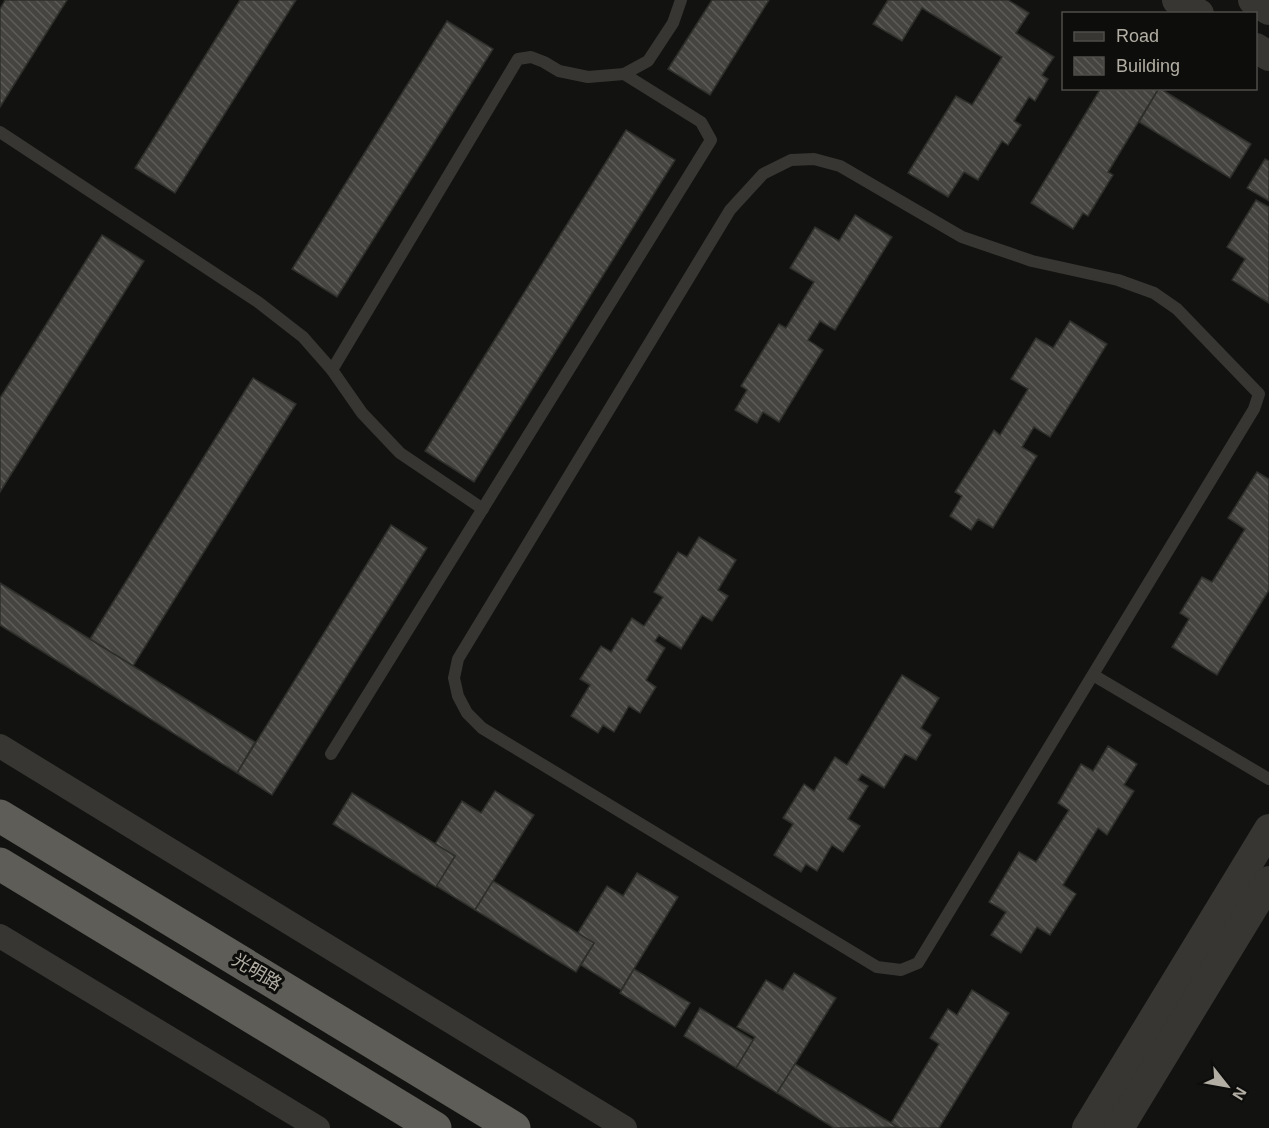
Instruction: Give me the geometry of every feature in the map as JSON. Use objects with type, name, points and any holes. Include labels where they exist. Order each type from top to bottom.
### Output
[{"type":"highway","name":"光明路","points":[[0,816],[514,1128]]},
{"type":"highway","points":[[0,864],[435,1128]]},
{"type":"street","points":[[1177,0],[1196,12]]},
{"type":"street","points":[[1253,0],[1269,10]]},
{"type":"street","points":[[0,746],[625,1128]]},
{"type":"street","points":[[1087,1128],[1269,829]]},
{"type":"street","points":[[1119,1128],[1269,881]]},
{"type":"street","points":[[0,936],[318,1128]]},
{"type":"lane","points":[[332,370],[518,59],[531,57],[559,71],[588,77],[624,74],[648,61],[673,23],[681,0]]},
{"type":"lane","points":[[331,754],[711,140],[701,122],[624,74]]},
{"type":"lane","points":[[0,132],[258,302],[303,337],[332,370],[362,413],[400,453],[483,509]]},
{"type":"lane","points":[[814,159],[840,166],[962,237],[1032,261],[1118,280],[1154,293],[1177,309],[1258,394],[1254,408],[1093,675],[918,963],[902,970],[877,967],[482,728],[466,712],[458,696],[454,678],[458,659],[730,210],[763,174],[791,160],[814,159]]},
{"type":"lane","points":[[1093,675],[1269,779]]},
{"type":"building","points":[[5,0],[67,0],[0,107],[0,9]]},
{"type":"building","points":[[240,0],[296,0],[175,193],[135,168]]},
{"type":"building","points":[[712,0],[769,0],[710,95],[668,69]]},
{"type":"building","points":[[888,0],[1008,0],[1029,13],[1016,33],[1054,57],[1042,75],[1048,79],[1035,101],[1029,97],[1014,121],[1021,125],[1008,145],[1002,141],[978,180],[964,172],[948,197],[908,173],[956,96],[972,105],[1002,57],[922,8],[902,41],[873,24]]},
{"type":"building","points":[[447,21],[493,49],[337,297],[292,269]]},
{"type":"building","points":[[1100,90],[1158,90],[1108,172],[1113,175],[1088,216],[1083,213],[1073,229],[1031,203]]},
{"type":"building","points":[[1158,90],[1162,90],[1251,144],[1230,178],[1139,122]]},
{"type":"building","points":[[626,130],[675,160],[474,482],[425,451]]},
{"type":"building","points":[[1265,159],[1269,161],[1269,201],[1247,188]]},
{"type":"building","points":[[1256,200],[1269,207],[1269,303],[1232,280],[1245,259],[1227,247]]},
{"type":"building","points":[[855,215],[892,237],[835,330],[820,321],[808,340],[823,350],[779,422],[763,412],[757,423],[735,410],[747,390],[741,386],[779,324],[786,328],[814,282],[790,268],[815,227],[839,241]]},
{"type":"building","points":[[102,235],[144,261],[0,492],[0,398]]},
{"type":"building","points":[[1070,321],[1107,344],[1050,437],[1034,427],[1022,447],[1037,456],[993,528],[978,519],[971,530],[950,516],[962,496],[955,492],[994,430],[1000,435],[1028,389],[1011,379],[1036,338],[1053,348]]},
{"type":"building","points":[[253,378],[296,404],[133,666],[90,639]]},
{"type":"building","points":[[1257,472],[1269,479],[1269,590],[1217,675],[1172,647],[1189,619],[1180,613],[1202,577],[1212,582],[1245,529],[1228,518]]},
{"type":"building","points":[[391,525],[427,548],[272,795],[237,773]]},
{"type":"building","points":[[699,537],[736,560],[718,590],[728,596],[712,621],[702,615],[681,649],[659,635],[655,641],[665,648],[646,680],[656,687],[640,713],[629,706],[614,732],[603,725],[598,733],[571,716],[590,685],[580,679],[601,646],[611,652],[632,618],[644,626],[663,597],[654,592],[678,552],[687,557]]},
{"type":"building","points":[[0,583],[255,742],[237,773],[0,625]]},
{"type":"building","points":[[902,675],[939,698],[921,728],[931,735],[916,760],[905,754],[884,788],[862,774],[858,780],[868,786],[848,819],[860,826],[843,852],[832,845],[817,871],[806,864],[801,872],[774,855],[793,824],[783,818],[804,784],[814,791],[835,757],[847,765]]},
{"type":"building","points":[[1108,746],[1137,764],[1124,785],[1134,791],[1107,835],[1098,828],[1063,885],[1076,894],[1050,935],[1037,927],[1021,953],[991,935],[1006,912],[989,902],[1019,852],[1036,862],[1069,810],[1058,803],[1081,764],[1093,771]]},
{"type":"building","points":[[495,791],[534,815],[475,910],[436,886],[455,856],[435,844],[462,801],[481,813]]},
{"type":"building","points":[[352,793],[455,856],[436,887],[333,824]]},
{"type":"building","points":[[637,873],[678,897],[621,990],[581,965],[594,943],[577,934],[607,886],[623,896]]},
{"type":"building","points":[[493,881],[594,943],[576,972],[475,910]]},
{"type":"building","points":[[634,969],[690,1003],[675,1027],[620,993]]},
{"type":"building","points":[[794,973],[836,998],[777,1093],[736,1068],[755,1037],[737,1027],[766,980],[783,990]]},
{"type":"building","points":[[972,990],[1009,1013],[939,1128],[898,1128],[891,1123],[939,1044],[930,1038],[948,1009],[957,1015]]},
{"type":"building","points":[[700,1008],[753,1040],[736,1068],[684,1036]]},
{"type":"building","points":[[795,1064],[898,1127],[834,1128],[777,1093]]}]
